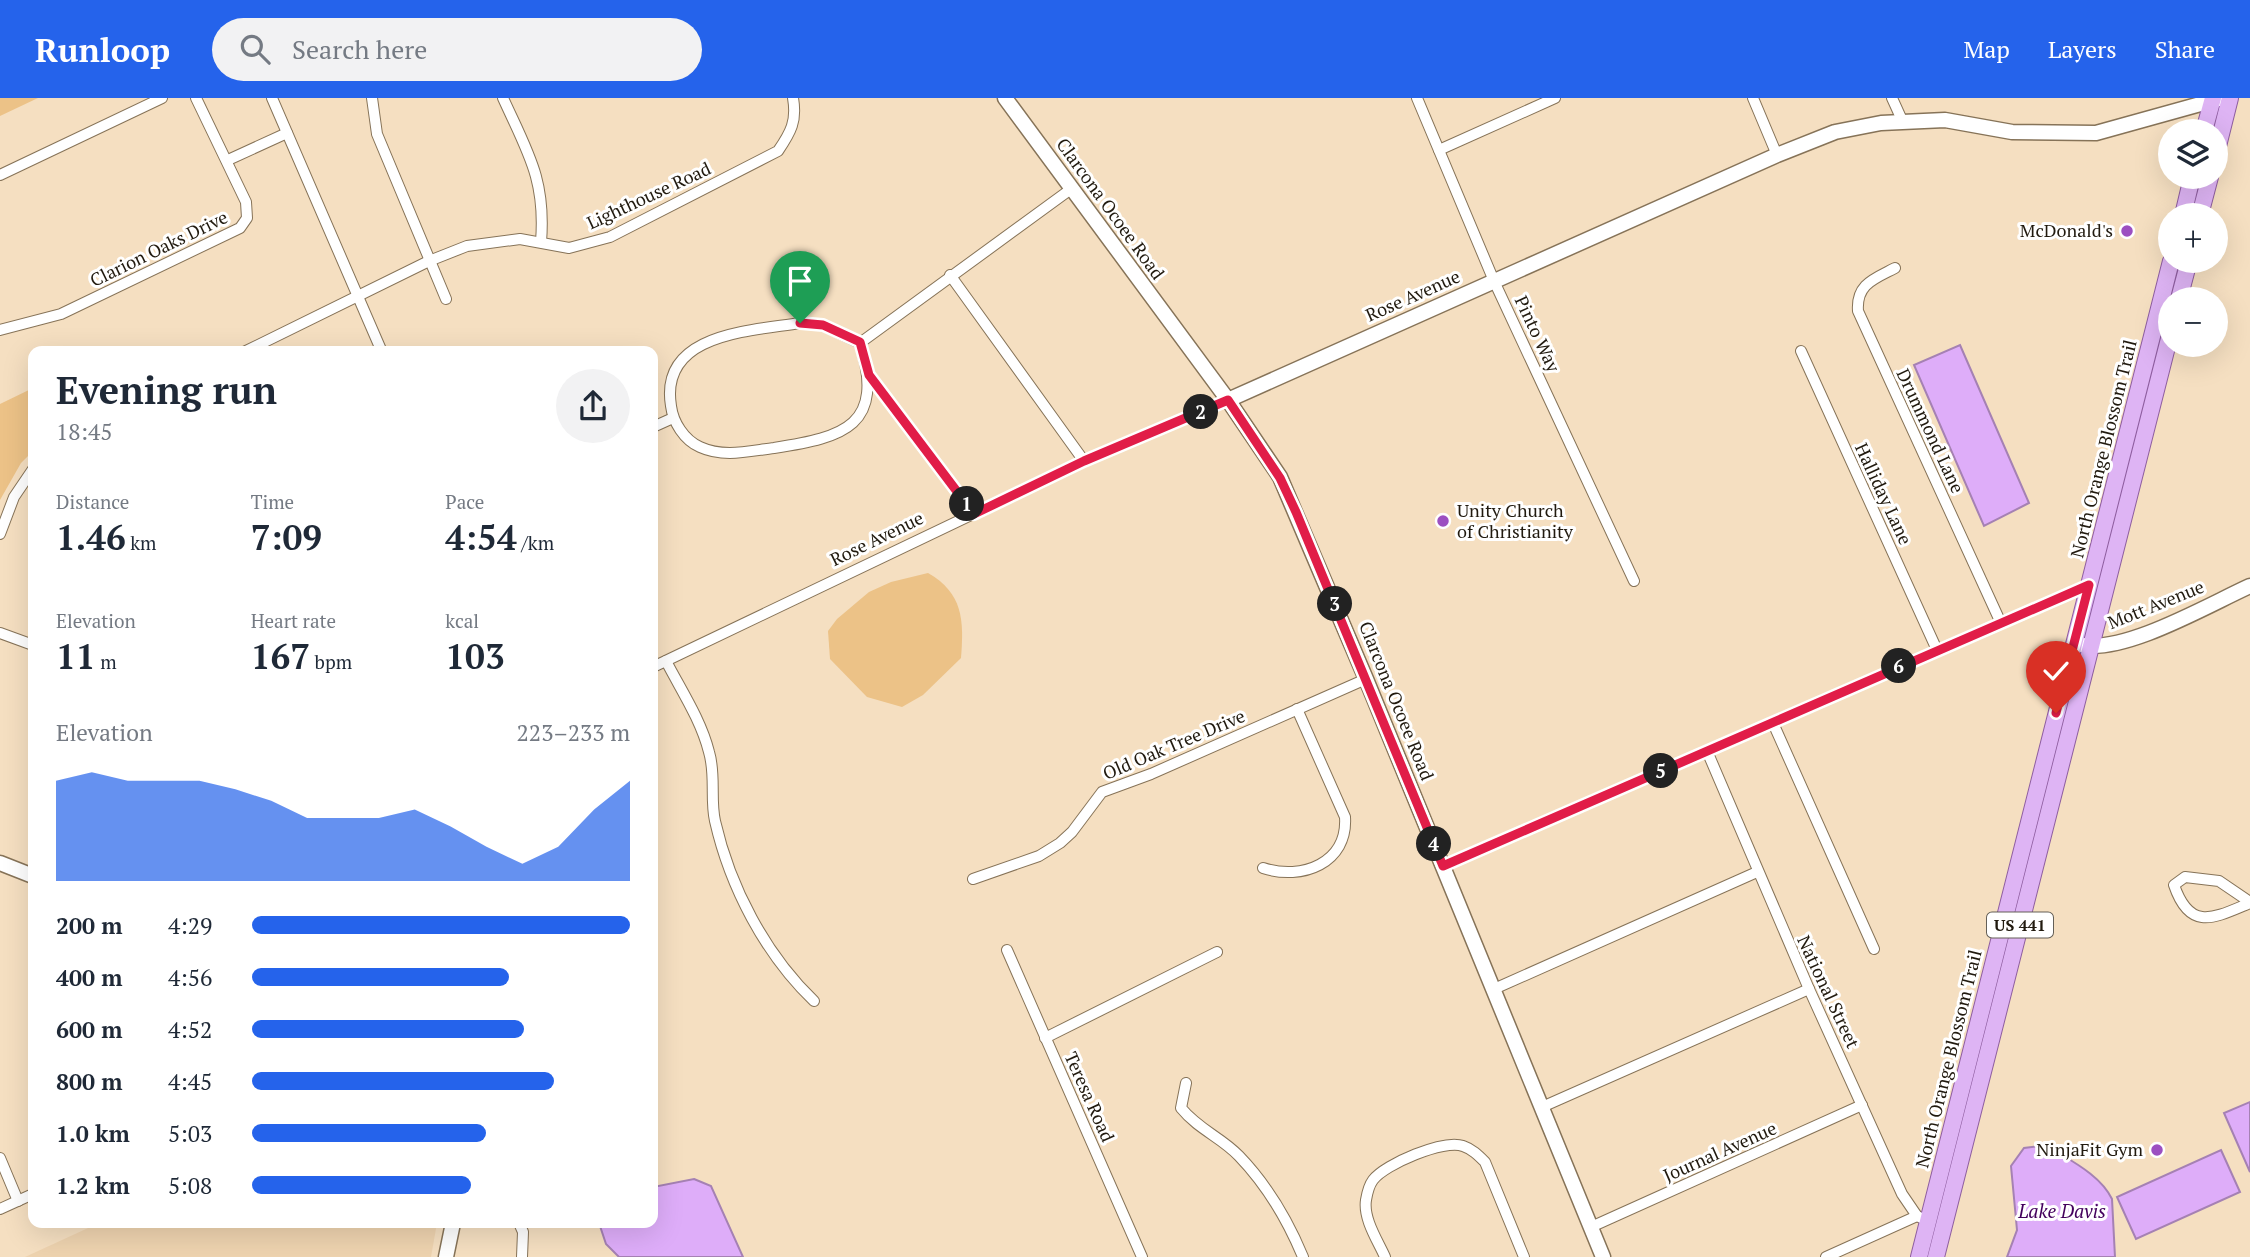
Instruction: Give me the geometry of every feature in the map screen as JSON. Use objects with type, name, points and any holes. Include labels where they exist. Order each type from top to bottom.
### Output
[{"type":"main road","name":"Clarcona Ocoee Road","points":[[1004,98],[1228,400],[1280,478],[1366,679],[1603,1257]]},
{"type":"main road","points":[[2225,119],[2230,98]]},
{"type":"main road","name":"Rose Avenue","points":[[1228,400],[1777,155],[1835,132],[1902,120],[1945,120],[2012,132],[2096,133],[2216,99]]},
{"type":"main road","points":[[2208,119],[2216,99]]},
{"type":"main road","name":"North Orange Blossom Trail","points":[[1936,1257],[1930,1221],[2168,273]]},
{"type":"main road","name":"North Orange Blossom Trail","points":[[1919,1257],[2015,943],[2164,357]]},
{"type":"main road","name":"Mott Avenue","points":[[2074,643],[2091,646],[2132,639],[2250,586]]},
{"type":"main road","points":[[0,863],[28,874]]},
{"type":"main road","points":[[446,1257],[452,1228]]},
{"type":"street","points":[[0,175],[162,98]]},
{"type":"street","points":[[196,98],[228,160],[287,133]]},
{"type":"street","points":[[272,98],[379,346]]},
{"type":"street","points":[[372,98],[377,134],[446,299]]},
{"type":"street","points":[[503,98],[541,188],[541,242]]},
{"type":"street","name":"Lighthouse Road","points":[[256,346],[429,261],[467,246],[520,239],[569,248],[610,237],[778,151],[791,134],[796,117],[793,98]]},
{"type":"street","name":"Pinto Way","points":[[1417,98],[1494,281],[1634,581]]},
{"type":"street","points":[[1438,150],[1555,98]]},
{"type":"street","points":[[1753,98],[1777,155]]},
{"type":"street","points":[[1892,98],[1902,120]]},
{"type":"street","name":"Clarion Oaks Drive","points":[[0,330],[61,314],[240,228],[247,218],[246,202],[228,160]]},
{"type":"street","points":[[860,342],[1071,189]]},
{"type":"street","name":"Drummond Lane","points":[[1895,268],[1862,287],[1857,298],[1858,311],[2000,621]]},
{"type":"street","points":[[950,275],[1084,461]]},
{"type":"street","points":[[860,342],[823,325],[800,323],[715,337],[694,348],[681,360],[671,378],[673,418],[685,437],[699,447],[716,452],[732,454],[822,440],[839,434],[855,421],[866,400],[869,375]]},
{"type":"street","points":[[860,342],[869,375],[974,514]]},
{"type":"street","name":"Halliday Lane","points":[[1801,351],[1937,650]]},
{"type":"street","name":"Rose Avenue","points":[[658,665],[1084,461],[1228,400]]},
{"type":"street","points":[[658,425],[673,418]]},
{"type":"street","points":[[0,534],[14,497],[28,476]]},
{"type":"street","points":[[1443,866],[2000,621],[2109,577]]},
{"type":"street","points":[[0,633],[28,643]]},
{"type":"street","points":[[666,661],[705,738],[714,778],[714,817],[744,902],[783,968],[814,1001]]},
{"type":"street","name":"Old Oak Tree Drive","points":[[973,879],[1027,861],[1060,843],[1072,832],[1102,792],[1151,774],[1366,679]]},
{"type":"street","points":[[1263,868],[1282,874],[1303,872],[1338,852],[1346,836],[1345,817],[1297,709]]},
{"type":"street","points":[[1773,723],[1874,949]]},
{"type":"street","name":"National Street","points":[[1707,751],[1757,872],[1902,1194],[1930,1221]]},
{"type":"street","points":[[1494,989],[1757,872]]},
{"type":"street","points":[[2185,877],[2219,881],[2250,902],[2211,919],[2200,918],[2181,905],[2174,885],[2185,877]]},
{"type":"street","points":[[2000,936],[2015,943]]},
{"type":"street","name":"Teresa Road","points":[[1007,950],[1142,1257]]},
{"type":"street","points":[[1045,1038],[1217,953]]},
{"type":"street","points":[[1542,1107],[1809,989]]},
{"type":"street","points":[[1186,1083],[1181,1108],[1203,1132],[1239,1156],[1285,1219],[1303,1257]]},
{"type":"street","name":"Journal Avenue","points":[[1591,1227],[1862,1105]]},
{"type":"street","points":[[1385,1257],[1368,1219],[1366,1203],[1372,1181],[1387,1167],[1439,1146],[1454,1144],[1476,1152],[1485,1162],[1524,1257]]},
{"type":"street","points":[[0,1158],[18,1201]]},
{"type":"street","points":[[0,1209],[28,1196]]},
{"type":"street","points":[[1826,1257],[1930,1221]]},
{"type":"street","points":[[521,1228],[522,1257]]},
{"type":"shaded area","points":[[0,98],[38,98],[0,116]]},
{"type":"shaded area","points":[[28,390],[28,456],[21,463],[0,500],[0,404]]},
{"type":"shaded area","points":[[928,573],[948,589],[959,609],[961,658],[923,695],[902,707],[867,697],[830,659],[828,631],[837,619],[869,592],[891,582]]},
{"type":"shaded area","points":[[88,1228],[436,1228],[431,1257],[25,1257]]},
{"type":"water","points":[[1960,345],[2029,503],[1984,526],[1914,365]]},
{"type":"water","points":[[2250,1102],[2250,1172],[2224,1113]]},
{"type":"water","name":"Lake Davis","points":[[2046,1145],[2083,1168],[2107,1190],[2112,1199],[2115,1257],[2007,1257],[2017,1230],[2011,1166],[2024,1148]]},
{"type":"water","points":[[2221,1150],[2240,1192],[2136,1239],[2117,1197]]},
{"type":"water","points":[[694,1179],[711,1186],[743,1257],[619,1257],[606,1244],[601,1228],[658,1228],[658,1186]]},
{"type":"place","name":"McDonald's","points":[[2127,231]]},
{"type":"place","name":"Unity Church of Christianity","points":[[1443,521]]},
{"type":"place","name":"NinjaFit Gym","points":[[2157,1150]]},
{"type":"route","points":[[800,323],[823,325],[860,342],[869,375],[974,514],[1084,461],[1228,400],[1280,478],[1296,512],[1443,866],[2000,621],[2089,585],[2056,713]]}]
